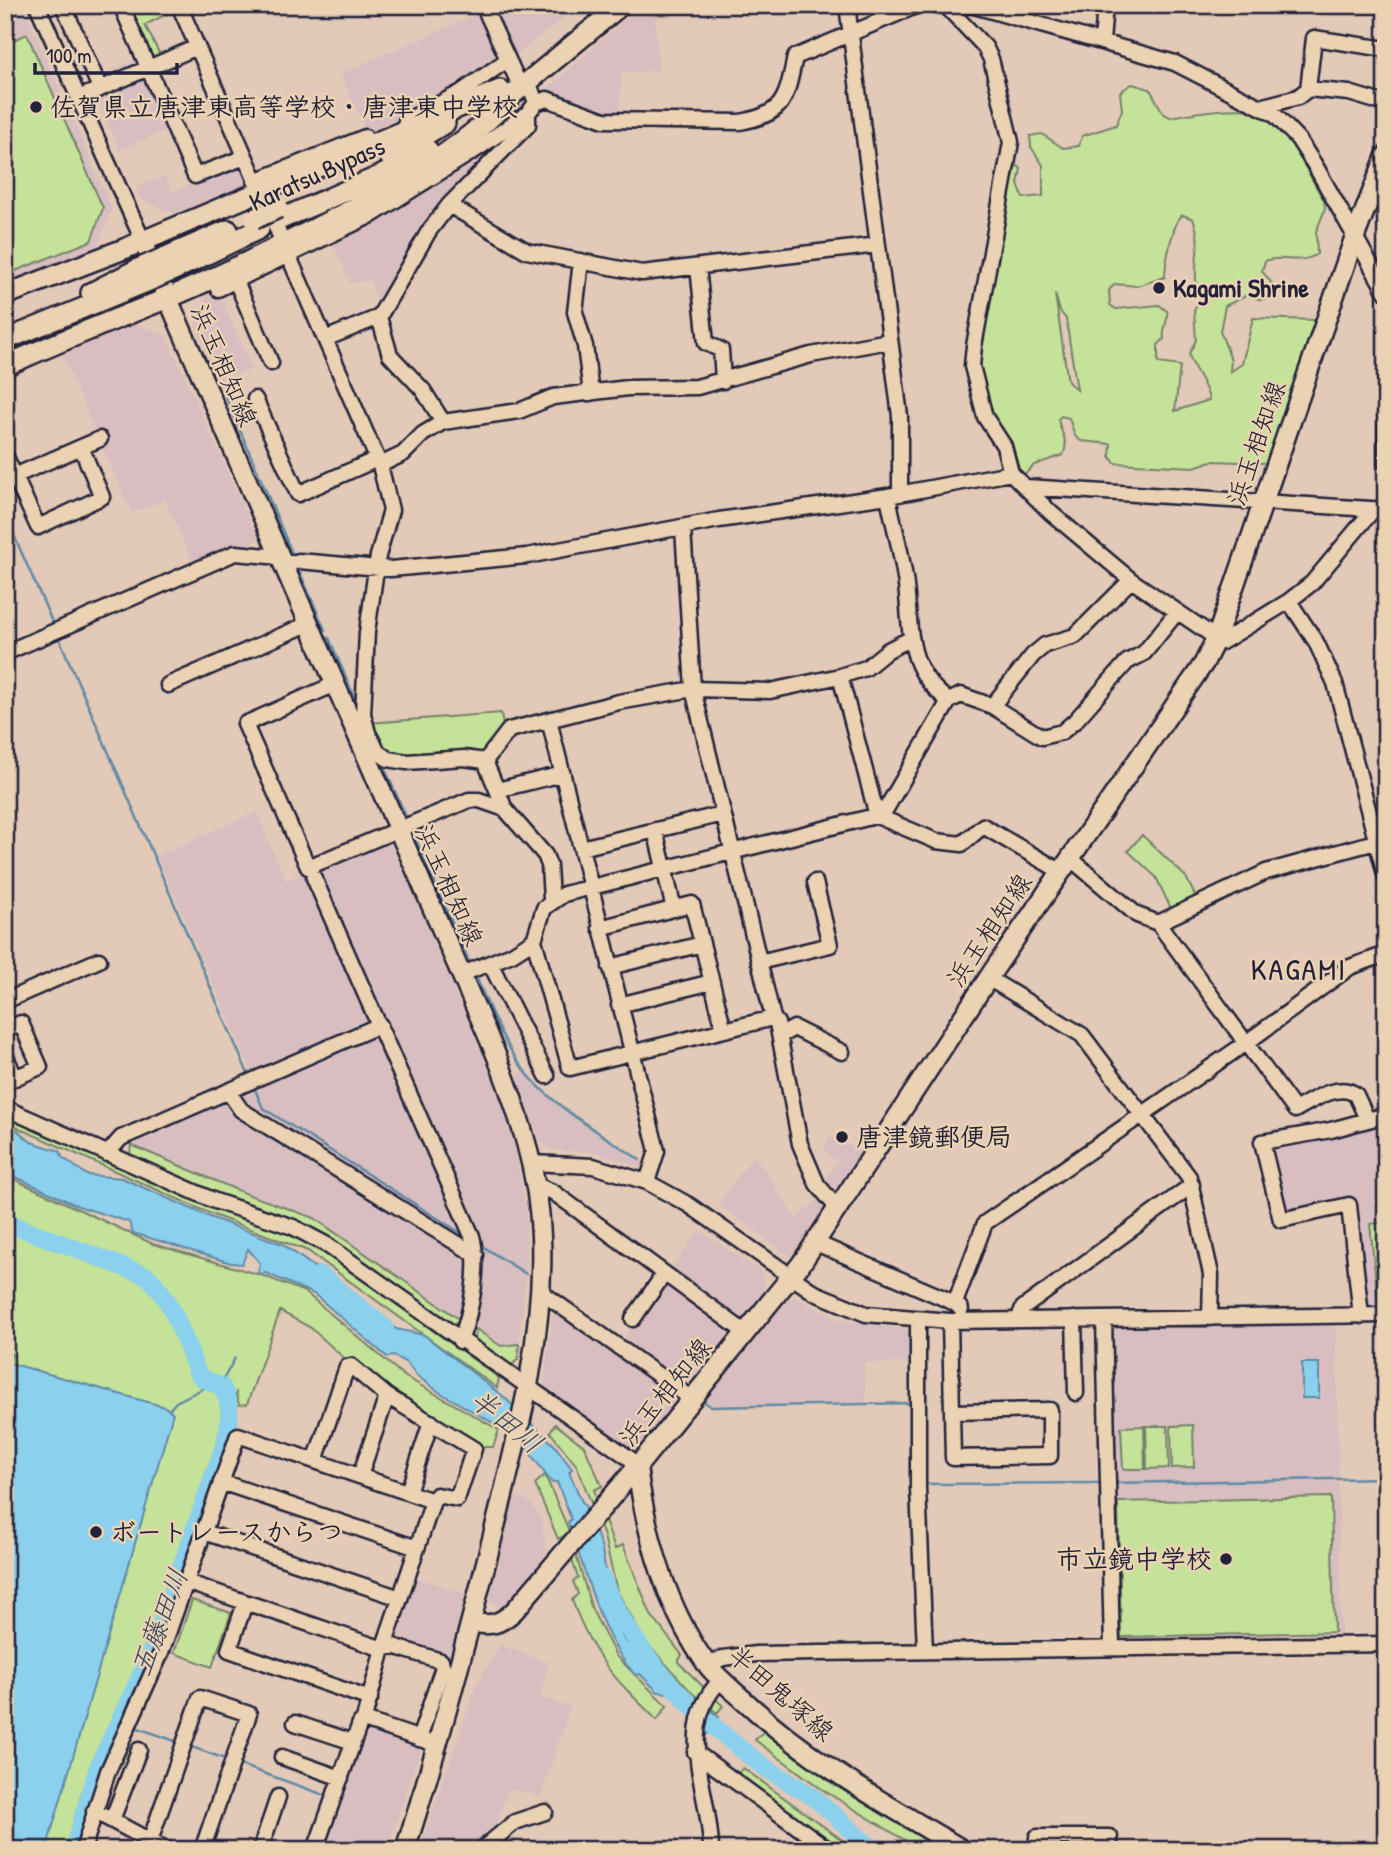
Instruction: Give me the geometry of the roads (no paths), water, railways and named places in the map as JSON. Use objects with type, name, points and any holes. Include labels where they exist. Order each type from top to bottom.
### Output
[{"type":"highway","name":"Karatsu Bypass","points":[[5,338],[256,224],[415,158],[475,123],[512,81],[602,5]]},
{"type":"highway","name":"Karatsu Bypass","points":[[512,81],[621,5]]},
{"type":"highway","points":[[5,295],[143,241],[258,186],[512,81]]},
{"type":"highway","points":[[5,366],[126,313],[285,250],[399,184],[485,125],[512,81]]},
{"type":"main road","name":"浜玉相知線","points":[[471,1622],[484,1626],[507,1618],[605,1506],[791,1278],[988,978],[1204,663],[1216,639],[1354,239],[1384,166]]},
{"type":"main road","name":"浜玉相知線","points":[[143,241],[501,1068],[519,1114],[536,1185],[541,1234],[538,1339],[471,1622],[438,1745],[405,1850]]},
{"type":"main road","name":"半田鬼塚線","points":[[637,1467],[647,1525],[676,1612],[716,1685],[845,1781],[963,1850]]},
{"type":"street","points":[[37,5],[143,241]]},
{"type":"street","points":[[63,5],[100,88]]},
{"type":"street","points":[[121,5],[195,176],[245,157]]},
{"type":"street","points":[[179,5],[379,462],[391,510],[376,569],[367,632],[363,714],[378,752],[388,759],[407,762],[464,758],[485,761]]},
{"type":"street","points":[[483,5],[512,81],[532,108]]},
{"type":"street","points":[[847,5],[900,416],[894,494],[908,599],[906,607],[910,639],[920,670],[931,688],[948,701]]},
{"type":"street","points":[[218,289],[236,281],[285,250],[372,215],[547,99],[586,115],[623,121],[740,122],[767,116],[783,101],[795,57],[918,5]]},
{"type":"street","points":[[946,5],[985,47],[991,60],[1011,142],[972,366],[985,417],[1004,446],[1011,473],[1051,513],[1130,580],[1216,639],[1225,641],[1289,601],[1312,583],[1380,510]]},
{"type":"street","points":[[971,5],[1175,63],[1274,114],[1298,139],[1386,292]]},
{"type":"street","points":[[1102,42],[1105,5]]},
{"type":"street","points":[[1308,89],[1314,38],[1386,49]]},
{"type":"street","points":[[79,98],[197,47]]},
{"type":"street","points":[[258,186],[407,120],[460,93],[512,81]]},
{"type":"street","points":[[1259,107],[1298,97],[1308,89],[1349,93],[1386,104]]},
{"type":"street","points":[[325,340],[379,317],[429,231],[449,205],[527,125],[532,108]]},
{"type":"street","points":[[449,205],[527,251],[642,273],[878,245]]},
{"type":"street","points":[[581,261],[575,312],[585,346],[591,393]]},
{"type":"street","points":[[698,267],[706,343],[721,350],[723,381]]},
{"type":"street","points":[[236,281],[271,363]]},
{"type":"street","points":[[379,317],[390,355],[423,390],[443,422]]},
{"type":"street","points":[[255,398],[298,494],[403,454],[423,434],[443,422],[519,411],[553,397],[628,388],[697,387],[811,355],[889,341]]},
{"type":"street","points":[[1386,397],[1386,463]]},
{"type":"street","points":[[10,478],[100,439]]},
{"type":"street","points":[[5,454],[10,478],[37,527],[102,497],[81,447]]},
{"type":"street","points":[[5,653],[235,552],[281,561],[376,569],[527,556],[1011,473]]},
{"type":"street","points":[[1026,487],[1380,510]]},
{"type":"street","points":[[683,528],[693,689],[773,1018],[780,1036],[800,1144],[817,1184],[838,1209]]},
{"type":"street","points":[[992,706],[1032,655],[1045,645],[1075,636],[1130,580]]},
{"type":"street","points":[[1289,601],[1316,642],[1335,682],[1381,840],[1386,878]]},
{"type":"street","points":[[773,1018],[570,1068],[534,940],[544,908],[551,900],[590,888],[883,814],[948,701],[961,695],[992,706],[1042,737],[1062,732],[1127,662],[1144,653],[1177,612]]},
{"type":"street","points":[[168,685],[308,624]]},
{"type":"street","points":[[485,761],[509,730],[619,702],[693,689],[770,691],[840,676],[866,668],[888,650],[910,639]]},
{"type":"street","points":[[840,676],[877,816]]},
{"type":"street","points":[[333,685],[245,724],[308,867],[469,800],[479,800],[505,809]]},
{"type":"street","points":[[549,720],[657,1151],[647,1182]]},
{"type":"street","points":[[485,761],[505,809],[545,855],[549,865],[551,900]]},
{"type":"street","points":[[497,790],[563,774]]},
{"type":"street","points":[[581,848],[723,814]]},
{"type":"street","points":[[877,816],[936,841],[962,845],[983,826],[1065,864],[1137,915],[1158,923],[1295,1110],[1321,1096],[1345,1090],[1356,1095],[1367,1119]]},
{"type":"street","points":[[655,830],[674,909]]},
{"type":"street","points":[[1158,923],[1266,872],[1381,840]]},
{"type":"street","points":[[314,878],[474,1245],[467,1325],[460,1341]]},
{"type":"street","points":[[759,962],[830,945],[816,882]]},
{"type":"street","points":[[600,928],[692,904],[724,1030]]},
{"type":"street","points":[[460,975],[534,940]]},
{"type":"street","points":[[610,967],[702,944]]},
{"type":"street","points":[[955,1303],[985,1223],[1246,1043],[1350,967],[1386,954]]},
{"type":"street","points":[[5,1001],[99,960]]},
{"type":"street","points":[[490,963],[547,1076]]},
{"type":"street","points":[[988,978],[1082,1035],[1192,1185],[1210,1274],[1210,1318]]},
{"type":"street","points":[[619,1005],[712,982]]},
{"type":"street","points":[[5,1030],[21,1023],[40,1067],[10,1080],[5,1054]]},
{"type":"street","points":[[107,1154],[121,1138],[380,1025]]},
{"type":"street","points":[[780,1036],[794,1028],[842,1052]]},
{"type":"street","points":[[228,1091],[241,1110],[474,1245]]},
{"type":"street","points":[[5,1108],[215,1201],[293,1227],[327,1245],[527,1393],[632,1460],[637,1467]]},
{"type":"street","points":[[1361,1316],[1349,1205],[1281,1220],[1262,1142],[1331,1130],[1386,1115]]},
{"type":"street","points":[[532,1163],[593,1166],[647,1182],[689,1205],[791,1278],[841,1306],[866,1314],[918,1321],[1386,1315]]},
{"type":"street","points":[[536,1185],[553,1192],[746,1333]]},
{"type":"street","points":[[1018,1320],[1023,1308],[1192,1185]]},
{"type":"street","points":[[816,1242],[955,1303],[964,1312],[965,1321]]},
{"type":"street","points":[[633,1319],[664,1274]]},
{"type":"street","points":[[541,1292],[692,1399]]},
{"type":"street","points":[[1074,1319],[1076,1393]]},
{"type":"street","points":[[1104,1319],[1112,1647]]},
{"type":"street","points":[[918,1321],[918,1488],[925,1650]]},
{"type":"street","points":[[950,1321],[953,1458],[1050,1456],[1049,1410],[952,1412]]},
{"type":"street","points":[[315,1461],[347,1367],[351,1366],[387,1396],[474,1449],[457,1499],[437,1495],[433,1500],[383,1649],[365,1719],[360,1723],[315,1850]]},
{"type":"street","points":[[360,1476],[387,1396]]},
{"type":"street","points":[[408,1492],[431,1422]]},
{"type":"street","points":[[83,1850],[94,1811],[126,1727],[161,1653],[237,1435],[433,1500]]},
{"type":"street","points":[[221,1482],[417,1548]]},
{"type":"street","points":[[204,1532],[400,1598]]},
{"type":"street","points":[[186,1582],[383,1649],[393,1646],[441,1661],[443,1667],[419,1739]]},
{"type":"street","points":[[245,1603],[229,1650],[370,1699]]},
{"type":"street","points":[[707,1665],[723,1658],[756,1654],[1386,1644]]},
{"type":"street","points":[[711,1850],[711,1830],[695,1752],[696,1733],[716,1685]]},
{"type":"street","points":[[150,1841],[200,1698],[249,1714],[202,1850]]},
{"type":"street","points":[[365,1719],[438,1745]]},
{"type":"street","points":[[295,1723],[353,1742]]},
{"type":"street","points":[[112,1820],[139,1750]]},
{"type":"street","points":[[695,1752],[829,1850]]},
{"type":"street","points":[[282,1758],[341,1778]]},
{"type":"street","points":[[260,1850],[278,1797]]},
{"type":"street","points":[[94,1811],[167,1850]]},
{"type":"street","points":[[481,1850],[515,1822],[545,1812]]},
{"type":"street","points":[[1037,1850],[1037,1837],[1110,1837],[1110,1850]]},
{"type":"water","points":[[5,1128],[17,1130],[31,1142],[60,1151],[62,1157],[87,1175],[122,1178],[210,1217],[282,1244],[324,1274],[349,1304],[384,1320],[396,1329],[424,1335],[504,1397],[555,1446],[572,1469],[569,1472],[583,1504],[589,1510],[602,1550],[613,1612],[625,1641],[652,1660],[674,1687],[678,1687],[676,1694],[687,1700],[694,1698],[719,1717],[707,1734],[691,1709],[671,1693],[658,1692],[640,1674],[635,1675],[612,1642],[596,1604],[557,1482],[552,1483],[527,1449],[502,1428],[439,1392],[416,1375],[407,1363],[394,1356],[387,1357],[314,1294],[266,1273],[258,1274],[260,1263],[248,1249],[242,1264],[231,1263],[133,1233],[129,1222],[78,1206],[5,1172]]},
{"type":"water","points":[[5,1352],[12,1354],[10,1363],[165,1407],[173,1413],[46,1850],[5,1850]]},
{"type":"water","points":[[1302,1363],[1319,1363],[1319,1398],[1302,1398]]},
{"type":"waterway","points":[[226,397],[292,553]]},
{"type":"waterway","points":[[5,515],[54,626]]},
{"type":"waterway","points":[[299,570],[325,630]]},
{"type":"waterway","points":[[58,636],[249,1076]]},
{"type":"waterway","points":[[329,638],[356,701]]},
{"type":"waterway","points":[[385,769],[408,821]]},
{"type":"waterway","points":[[411,828],[471,966]]},
{"type":"waterway","points":[[475,974],[509,1048],[536,1084],[579,1119],[640,1160]]},
{"type":"waterway","points":[[253,1085],[263,1108],[464,1235]]},
{"type":"waterway","name":"五藤田川","points":[[5,1222],[147,1276],[171,1308],[197,1372],[202,1378],[222,1387],[229,1409],[224,1446],[148,1660],[99,1764],[73,1850]]},
{"type":"waterway","points":[[479,1244],[526,1274]]},
{"type":"waterway","name":"半田川","points":[[320,1275],[385,1328]]},
{"type":"waterway","points":[[572,1305],[615,1335]]},
{"type":"waterway","points":[[170,1409],[176,1402],[224,1378],[235,1358]]},
{"type":"waterway","points":[[702,1400],[711,1407],[913,1403]]},
{"type":"waterway","points":[[1113,1483],[1386,1478]]},
{"type":"waterway","points":[[924,1484],[1102,1483]]},
{"type":"waterway","name":"半田川","points":[[602,1578],[615,1606],[648,1658],[689,1703],[735,1744],[766,1768],[814,1798],[875,1850]]},
{"type":"waterway","points":[[135,1727],[178,1742]]},
{"type":"waterway","points":[[189,1746],[228,1760]]},
{"type":"waterway","points":[[238,1764],[327,1796]]},
{"type":"place","name":"佐賀県立唐津東高等学校・唐津東中学校","points":[[36,107]]},
{"type":"place","name":"Kagami Shrine","points":[[1159,288]]},
{"type":"place","name":"唐津鏡郵便局","points":[[842,1137]]},
{"type":"place","name":"ボートレースからつ","points":[[96,1532]]},
{"type":"place","name":"市立鏡中学校","points":[[1226,1559]]},
{"type":"district","name":"KAGAMI","points":[[1299,970]]}]
